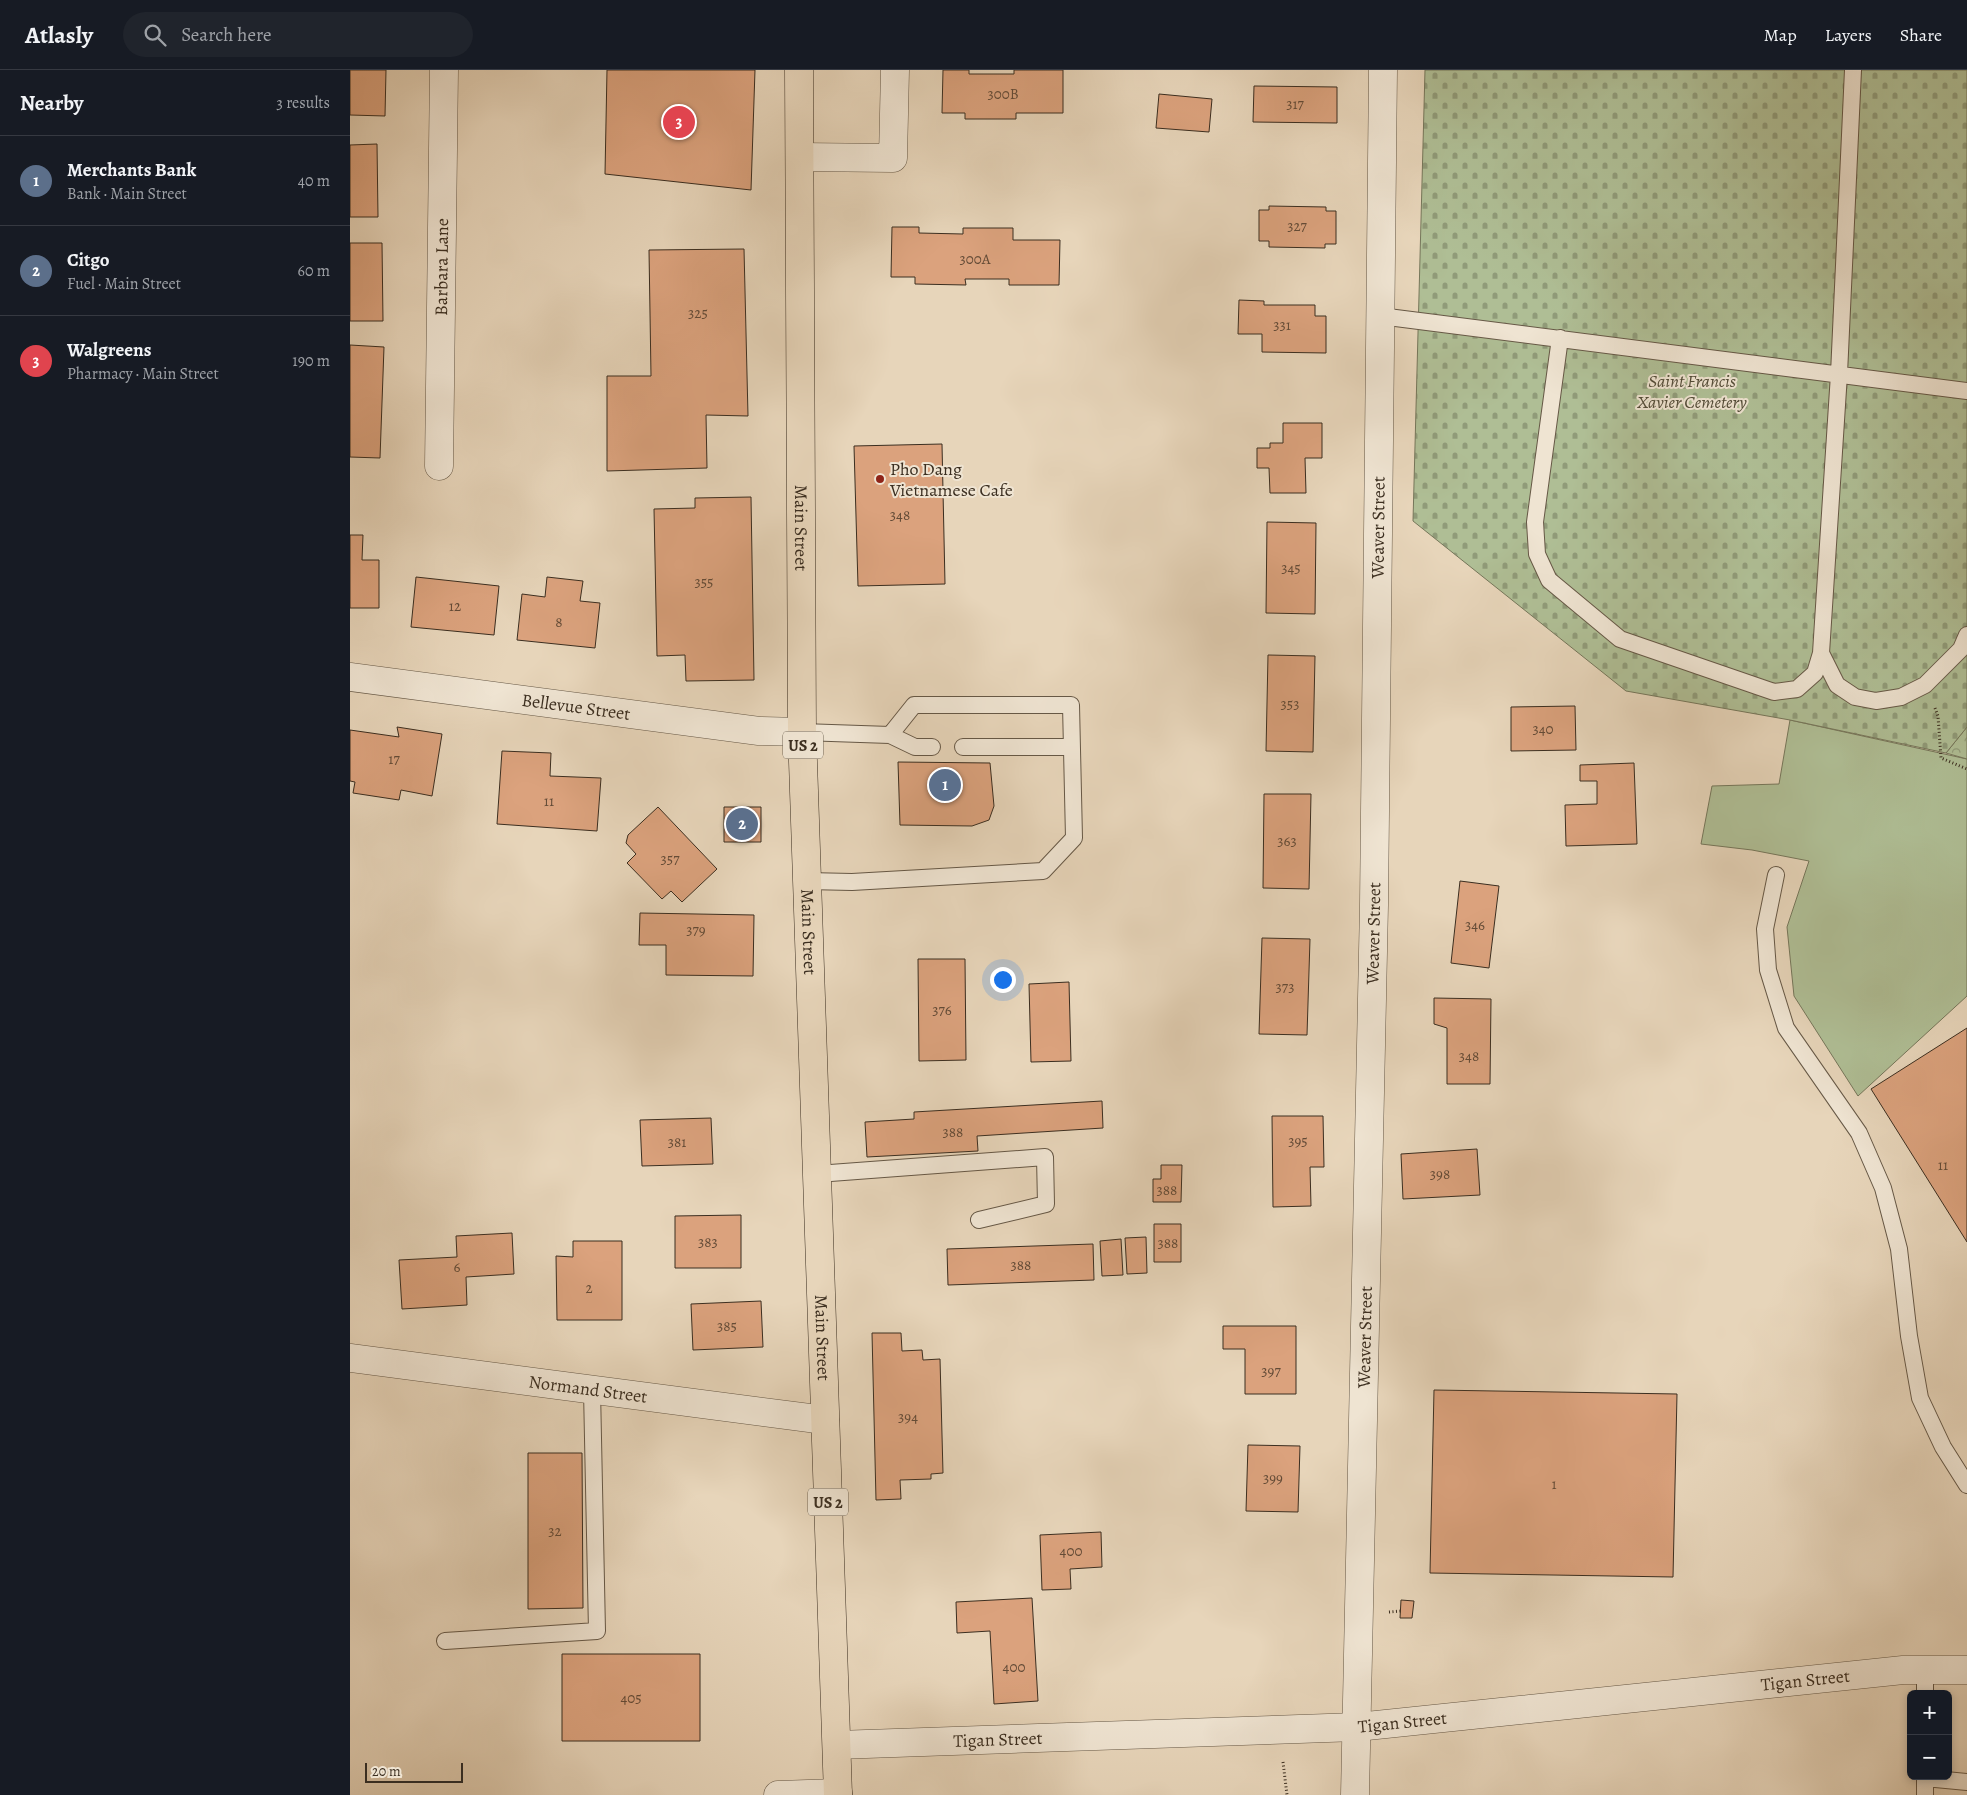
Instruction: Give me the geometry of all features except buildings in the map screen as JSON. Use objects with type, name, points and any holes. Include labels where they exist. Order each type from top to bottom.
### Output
[{"type":"main road","name":"Main Street","points":[[799,70],[802,732],[838,1794]]},
{"type":"street","name":"Barbara Lane","points":[[440,466],[444,70]]},
{"type":"street","points":[[800,157],[894,158],[895,70]]},
{"type":"street","name":"Weaver Street","points":[[1355,1795],[1373,915],[1383,70]]},
{"type":"street","name":"Bellevue Street","points":[[350,676],[759,731],[802,732]]},
{"type":"street","name":"Normand Street","points":[[350,1358],[825,1420]]},
{"type":"street","name":"Tigan Street","points":[[837,1745],[1357,1727],[1903,1670],[1925,1682],[1967,1670]]},
{"type":"street","points":[[778,1795],[838,1794]]},
{"type":"lane","points":[[1560,338],[1535,522],[1537,554],[1549,580],[1620,639],[1774,692],[1797,690],[1815,673],[1821,653],[1840,374],[1853,70]]},
{"type":"lane","points":[[1380,316],[1967,391]]},
{"type":"lane","points":[[1821,653],[1837,685],[1855,697],[1876,701],[1902,697],[1925,685],[1961,649],[1967,635]]},
{"type":"lane","points":[[807,881],[852,882],[1043,871],[1074,838],[1071,705],[914,705],[890,735]]},
{"type":"lane","points":[[802,732],[890,735],[915,747],[932,747]]},
{"type":"lane","points":[[963,747],[1071,747]]},
{"type":"lane","points":[[1776,875],[1765,929],[1768,970],[1786,1028],[1859,1133],[1883,1188],[1898,1249],[1909,1336],[1920,1398],[1943,1448],[1967,1485]]},
{"type":"lane","points":[[817,1174],[1045,1157],[1046,1204],[979,1220]]},
{"type":"lane","points":[[445,1641],[597,1631],[592,1390]]},
{"type":"lane","points":[[1925,1780],[1925,1795]]},
{"type":"lane","points":[[1950,1780],[1967,1782]]},
{"type":"path","points":[[1925,685],[1938,716],[1941,758],[1967,769]]},
{"type":"path","points":[[1389,1612],[1401,1611]]},
{"type":"path","points":[[1282,1762],[1287,1795]]},
{"type":"green space","name":"Saint Francis Xavier Cemetery","points":[[1425,70],[1967,70],[1967,727],[1946,753],[1790,720],[1626,691],[1413,521]]},
{"type":"green space","points":[[1790,720],[1967,759],[1967,996],[1858,1096],[1794,996],[1787,927],[1809,861],[1752,850],[1701,844],[1712,786],[1779,784]]},
{"type":"green space","points":[[1967,727],[1967,759],[1946,753]]},
{"type":"place","name":"Walgreens","points":[[679,122]]},
{"type":"place","name":"Pho Dang Vietnamese Cafe","points":[[880,479]]},
{"type":"place","name":"Merchants Bank","points":[[945,785]]},
{"type":"place","name":"Citgo","points":[[742,824]]}]
